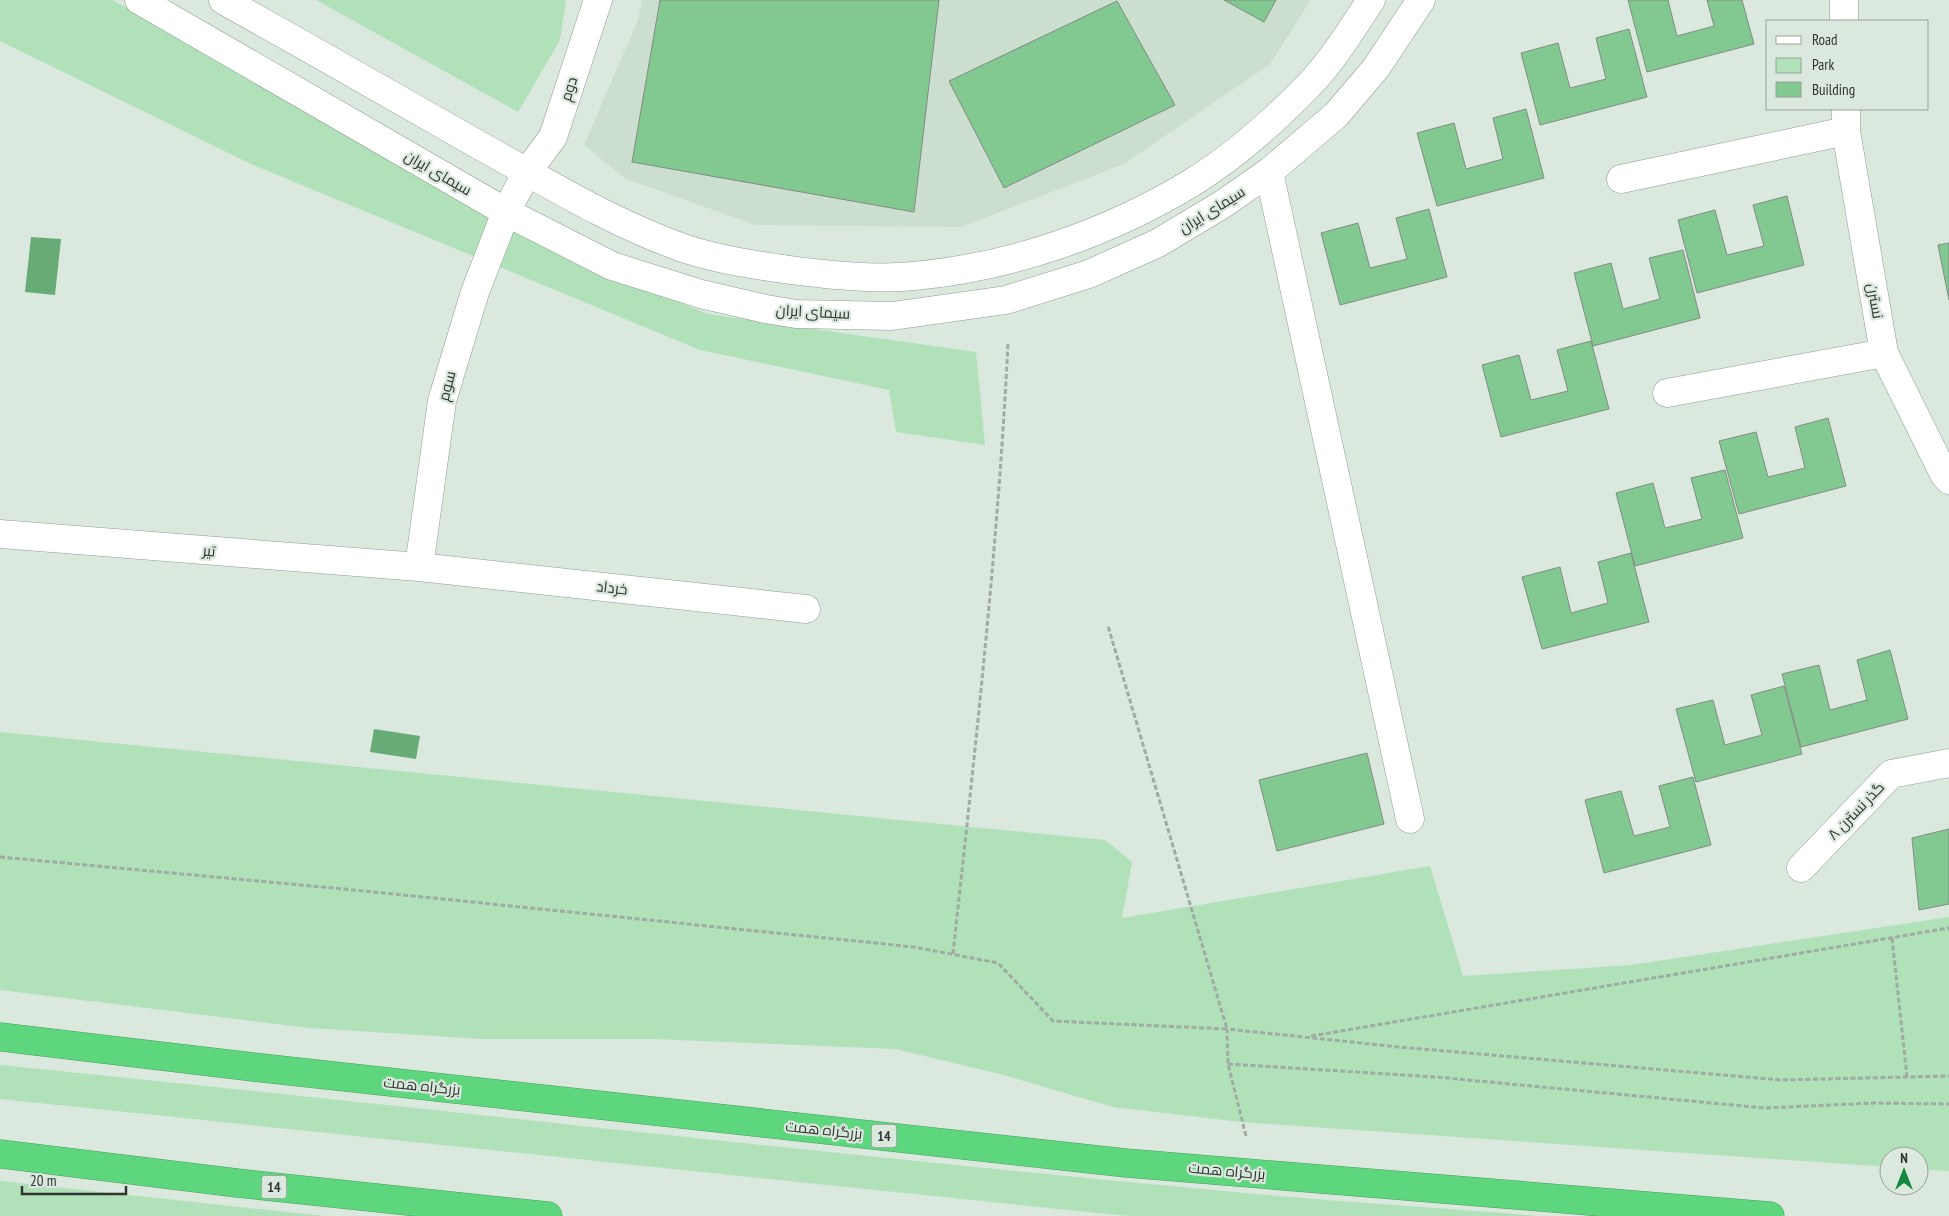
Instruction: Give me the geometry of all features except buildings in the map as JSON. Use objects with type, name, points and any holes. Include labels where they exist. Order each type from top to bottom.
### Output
[{"type":"highway","name":"بزرگراه همت","points":[[0,1038],[1126,1163],[1770,1216]]},
{"type":"highway","name":"14","points":[[0,1154],[237,1183],[548,1216]]},
{"type":"street","name":"سیمای ایران","points":[[139,0],[506,212],[612,266],[701,294],[766,309],[796,314],[892,316],[1006,300],[1089,274],[1158,243],[1223,204],[1269,172],[1336,115],[1376,68],[1421,0]]},
{"type":"street","points":[[222,0],[527,172],[631,227],[690,250],[749,265],[828,275],[913,277],[978,267],[1024,256],[1090,234],[1194,182],[1256,134],[1311,83],[1371,0]]},
{"type":"street","name":"دوم","points":[[506,212],[527,172],[553,138],[598,0]]},
{"type":"street","points":[[1844,0],[1844,20]]},
{"type":"street","points":[[1621,179],[1846,120]]},
{"type":"street","name":"نسترن","points":[[1846,120],[1884,353],[1944,474],[1949,480]]},
{"type":"street","points":[[1256,134],[1269,172],[1410,819]]},
{"type":"street","name":"سوم","points":[[419,567],[442,401],[475,292],[506,212]]},
{"type":"street","points":[[1667,393],[1884,353]]},
{"type":"street","name":"تیر","points":[[0,534],[419,567]]},
{"type":"street","name":"خرداد","points":[[419,567],[806,609]]},
{"type":"street","name":"گذر نسترن ۸","points":[[1801,868],[1891,774],[1949,763]]},
{"type":"path","points":[[953,954],[981,696],[1003,454],[1008,343]]},
{"type":"path","points":[[1108,626],[1227,1029],[1228,1064],[1246,1136]]},
{"type":"path","points":[[0,857],[344,889],[914,947],[998,963],[1053,1021],[1227,1029],[1782,1080],[1949,1076]]},
{"type":"path","points":[[1306,1037],[1949,928]]},
{"type":"path","points":[[1892,938],[1907,1078]]},
{"type":"path","points":[[1228,1064],[1436,1078],[1765,1108],[1874,1103],[1949,1104]]},
{"type":"shaded area","points":[[642,0],[1311,0],[1270,64],[1124,164],[961,227],[756,225],[626,179],[584,145],[638,20]]},
{"type":"shaded area","points":[[31,237],[61,239],[55,295],[25,292]]},
{"type":"shaded area","points":[[374,729],[420,736],[416,759],[370,752]]},
{"type":"green space","points":[[0,0],[112,0],[188,40],[592,267],[708,314],[976,352],[985,445],[896,432],[889,390],[700,350],[251,164],[0,41]]},
{"type":"green space","points":[[316,0],[566,0],[560,40],[518,112]]},
{"type":"green space","points":[[0,732],[1105,840],[1132,862],[1122,918],[1430,866],[1463,976],[1631,965],[1949,917],[1949,1171],[1929,1170],[1929,1146],[1879,1146],[1879,1166],[1241,1122],[1113,1107],[1000,1074],[895,1049],[652,1039],[482,1039],[310,1028],[0,990]]},
{"type":"green space","points":[[0,1065],[1089,1178],[1282,1196],[1540,1216],[1129,1216],[1097,1213],[0,1099]]},
{"type":"green space","points":[[0,1181],[324,1216],[0,1216]]}]
